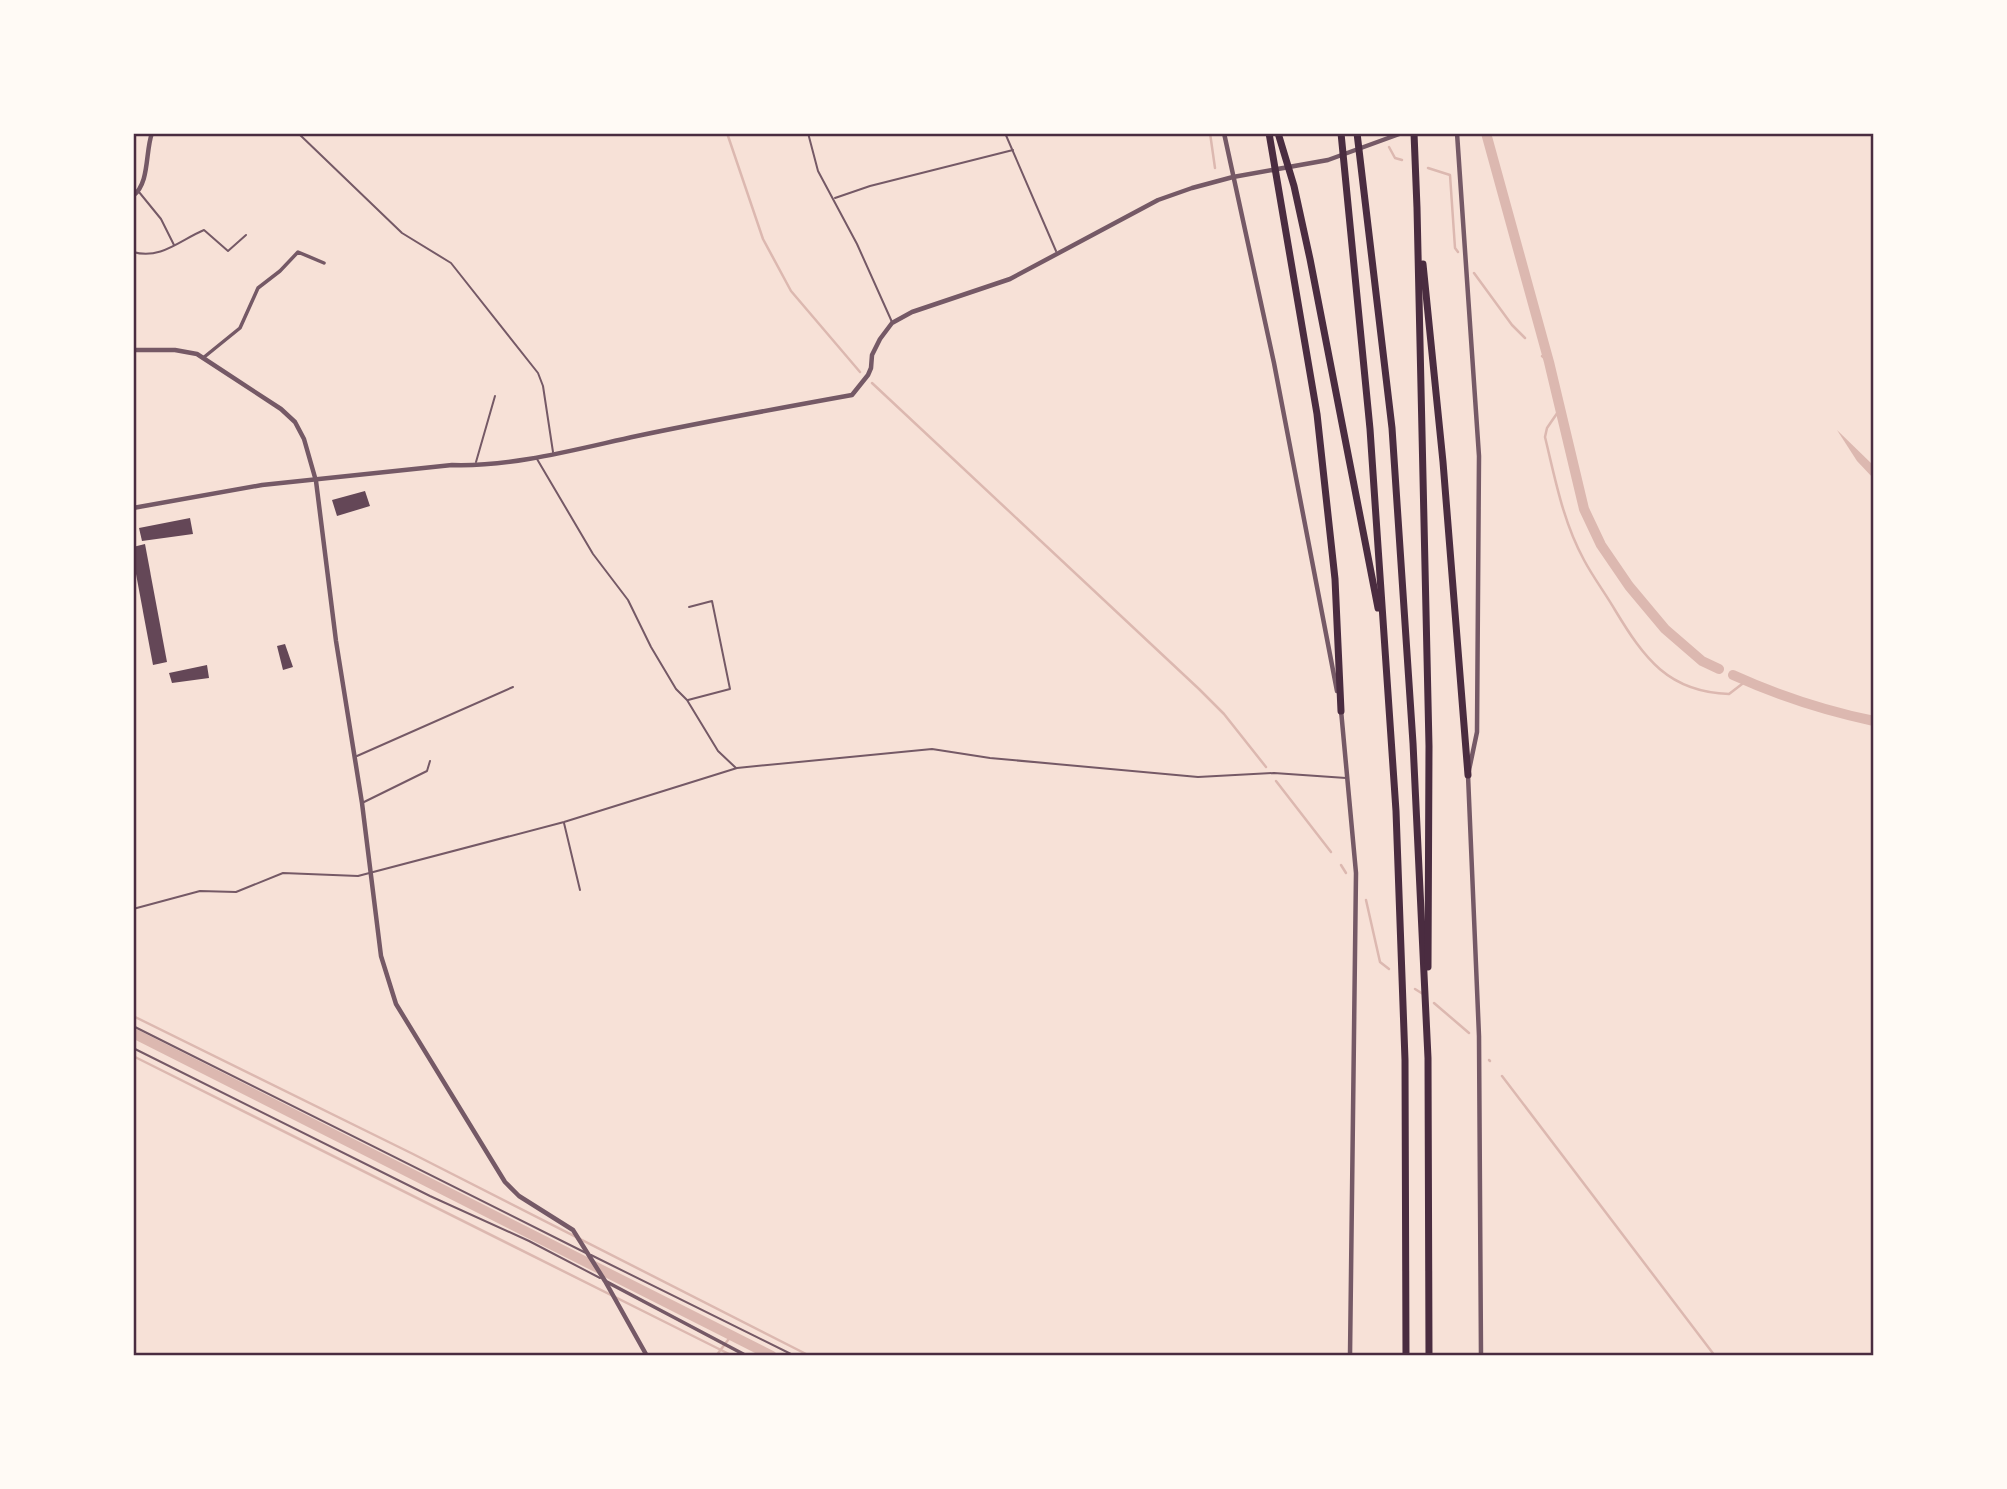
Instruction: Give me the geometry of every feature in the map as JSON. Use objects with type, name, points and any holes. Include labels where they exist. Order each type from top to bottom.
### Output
[{"type":"highway","points":[[1269,133],[1278,200],[1317,414],[1335,579],[1341,711]]},
{"type":"highway","points":[[1278,133],[1293,186],[1341,410],[1378,604],[1396,811]]},
{"type":"highway","points":[[1341,133],[1370,429],[1396,811],[1405,1060],[1406,1356]]},
{"type":"highway","points":[[1357,133],[1392,428],[1413,743],[1428,1058]]},
{"type":"highway","points":[[1414,133],[1429,746],[1429,1356]]},
{"type":"highway","points":[[1417,208],[1443,462],[1468,775]]},
{"type":"street","points":[[133,196],[143,186],[147,147],[152,133]]},
{"type":"street","points":[[1224,133],[1274,363],[1341,711],[1348,778],[1356,873],[1350,1356]]},
{"type":"street","points":[[133,508],[262,485],[536,457],[852,395],[868,375],[872,355],[892,323],[912,312],[1010,279],[1158,200],[1233,177],[1328,160],[1402,133]]},
{"type":"street","points":[[1457,133],[1479,456],[1477,732],[1468,775],[1479,1037],[1481,1356]]},
{"type":"street","points":[[203,358],[240,328],[258,288],[298,252],[324,263]]},
{"type":"street","points":[[133,350],[174,349],[197,354],[281,409],[295,422],[304,439],[316,481],[336,642],[362,803],[382,956],[396,1004],[505,1182],[519,1196],[573,1230],[647,1356]]},
{"type":"street","points":[[605,1281],[747,1356]]},
{"type":"lane","points":[[298,133],[402,233],[451,263],[473,290],[538,373],[543,386],[553,454]]},
{"type":"lane","points":[[808,133],[818,171],[857,244],[892,323]]},
{"type":"lane","points":[[1005,133],[1057,252]]},
{"type":"lane","points":[[833,199],[870,186],[1013,150]]},
{"type":"lane","points":[[138,191],[161,219],[175,247]]},
{"type":"lane","points":[[133,252],[142,255],[175,247],[204,230],[228,251],[246,235]]},
{"type":"lane","points":[[475,465],[495,396]]},
{"type":"lane","points":[[536,457],[593,554],[628,600],[676,689],[687,700],[718,751],[737,768]]},
{"type":"lane","points":[[687,700],[730,689],[712,601],[689,607]]},
{"type":"lane","points":[[354,757],[513,687]]},
{"type":"lane","points":[[133,909],[200,891],[236,892],[283,873],[358,876],[564,822],[737,768],[932,749],[990,758],[1198,777],[1274,774],[1348,778]]},
{"type":"lane","points":[[362,803],[427,771],[430,761]]},
{"type":"lane","points":[[564,822],[580,890]]},
{"type":"lane","points":[[133,1026],[795,1356]]},
{"type":"lane","points":[[133,1048],[430,1196],[529,1241],[605,1281]]},
{"type":"shaded area","points":[[1837,430],[1874,466],[1874,479],[1857,461]]},
{"type":"building","points":[[365,491],[370,506],[337,516],[332,500]]},
{"type":"building","points":[[190,518],[193,534],[142,541],[139,528]]},
{"type":"building","points":[[145,544],[167,662],[153,665],[133,558],[133,547]]},
{"type":"building","points":[[285,644],[293,667],[283,670],[277,646]]},
{"type":"building","points":[[207,665],[209,678],[172,683],[169,673]]},
{"type":"waterway","points":[[727,133],[763,239],[791,291],[860,372]]},
{"type":"waterway","points":[[1210,133],[1215,168]]},
{"type":"waterway","points":[[1486,133],[1549,362],[1584,509],[1601,545],[1629,586],[1665,629],[1702,661],[1719,669]]},
{"type":"waterway","points":[[1389,147],[1395,158],[1402,160]]},
{"type":"waterway","points":[[1428,168],[1450,175],[1455,248],[1458,252]]},
{"type":"waterway","points":[[1474,273],[1512,325],[1525,338]]},
{"type":"waterway","points":[[1542,356],[1549,362]]},
{"type":"waterway","points":[[872,383],[1199,689],[1224,714],[1266,767]]},
{"type":"waterway","points":[[1560,409],[1547,428],[1545,437],[1565,515],[1588,566],[1636,643],[1660,669],[1690,687],[1729,694],[1746,681]]},
{"type":"waterway","points":[[1733,675],[1802,702],[1874,721]]},
{"type":"waterway","points":[[1276,781],[1331,852]]},
{"type":"waterway","points":[[1341,865],[1346,873]]},
{"type":"waterway","points":[[1366,900],[1380,962],[1389,969]]},
{"type":"waterway","points":[[1415,989],[1423,994]]},
{"type":"waterway","points":[[1434,1003],[1469,1033]]},
{"type":"waterway","points":[[133,1016],[413,1154],[810,1356]]},
{"type":"waterway","points":[[133,1033],[772,1356]]},
{"type":"waterway","points":[[133,1056],[733,1356]]},
{"type":"waterway","points":[[1502,1076],[1715,1356]]},
{"type":"waterway","points":[[716,1356],[731,1336]]}]
